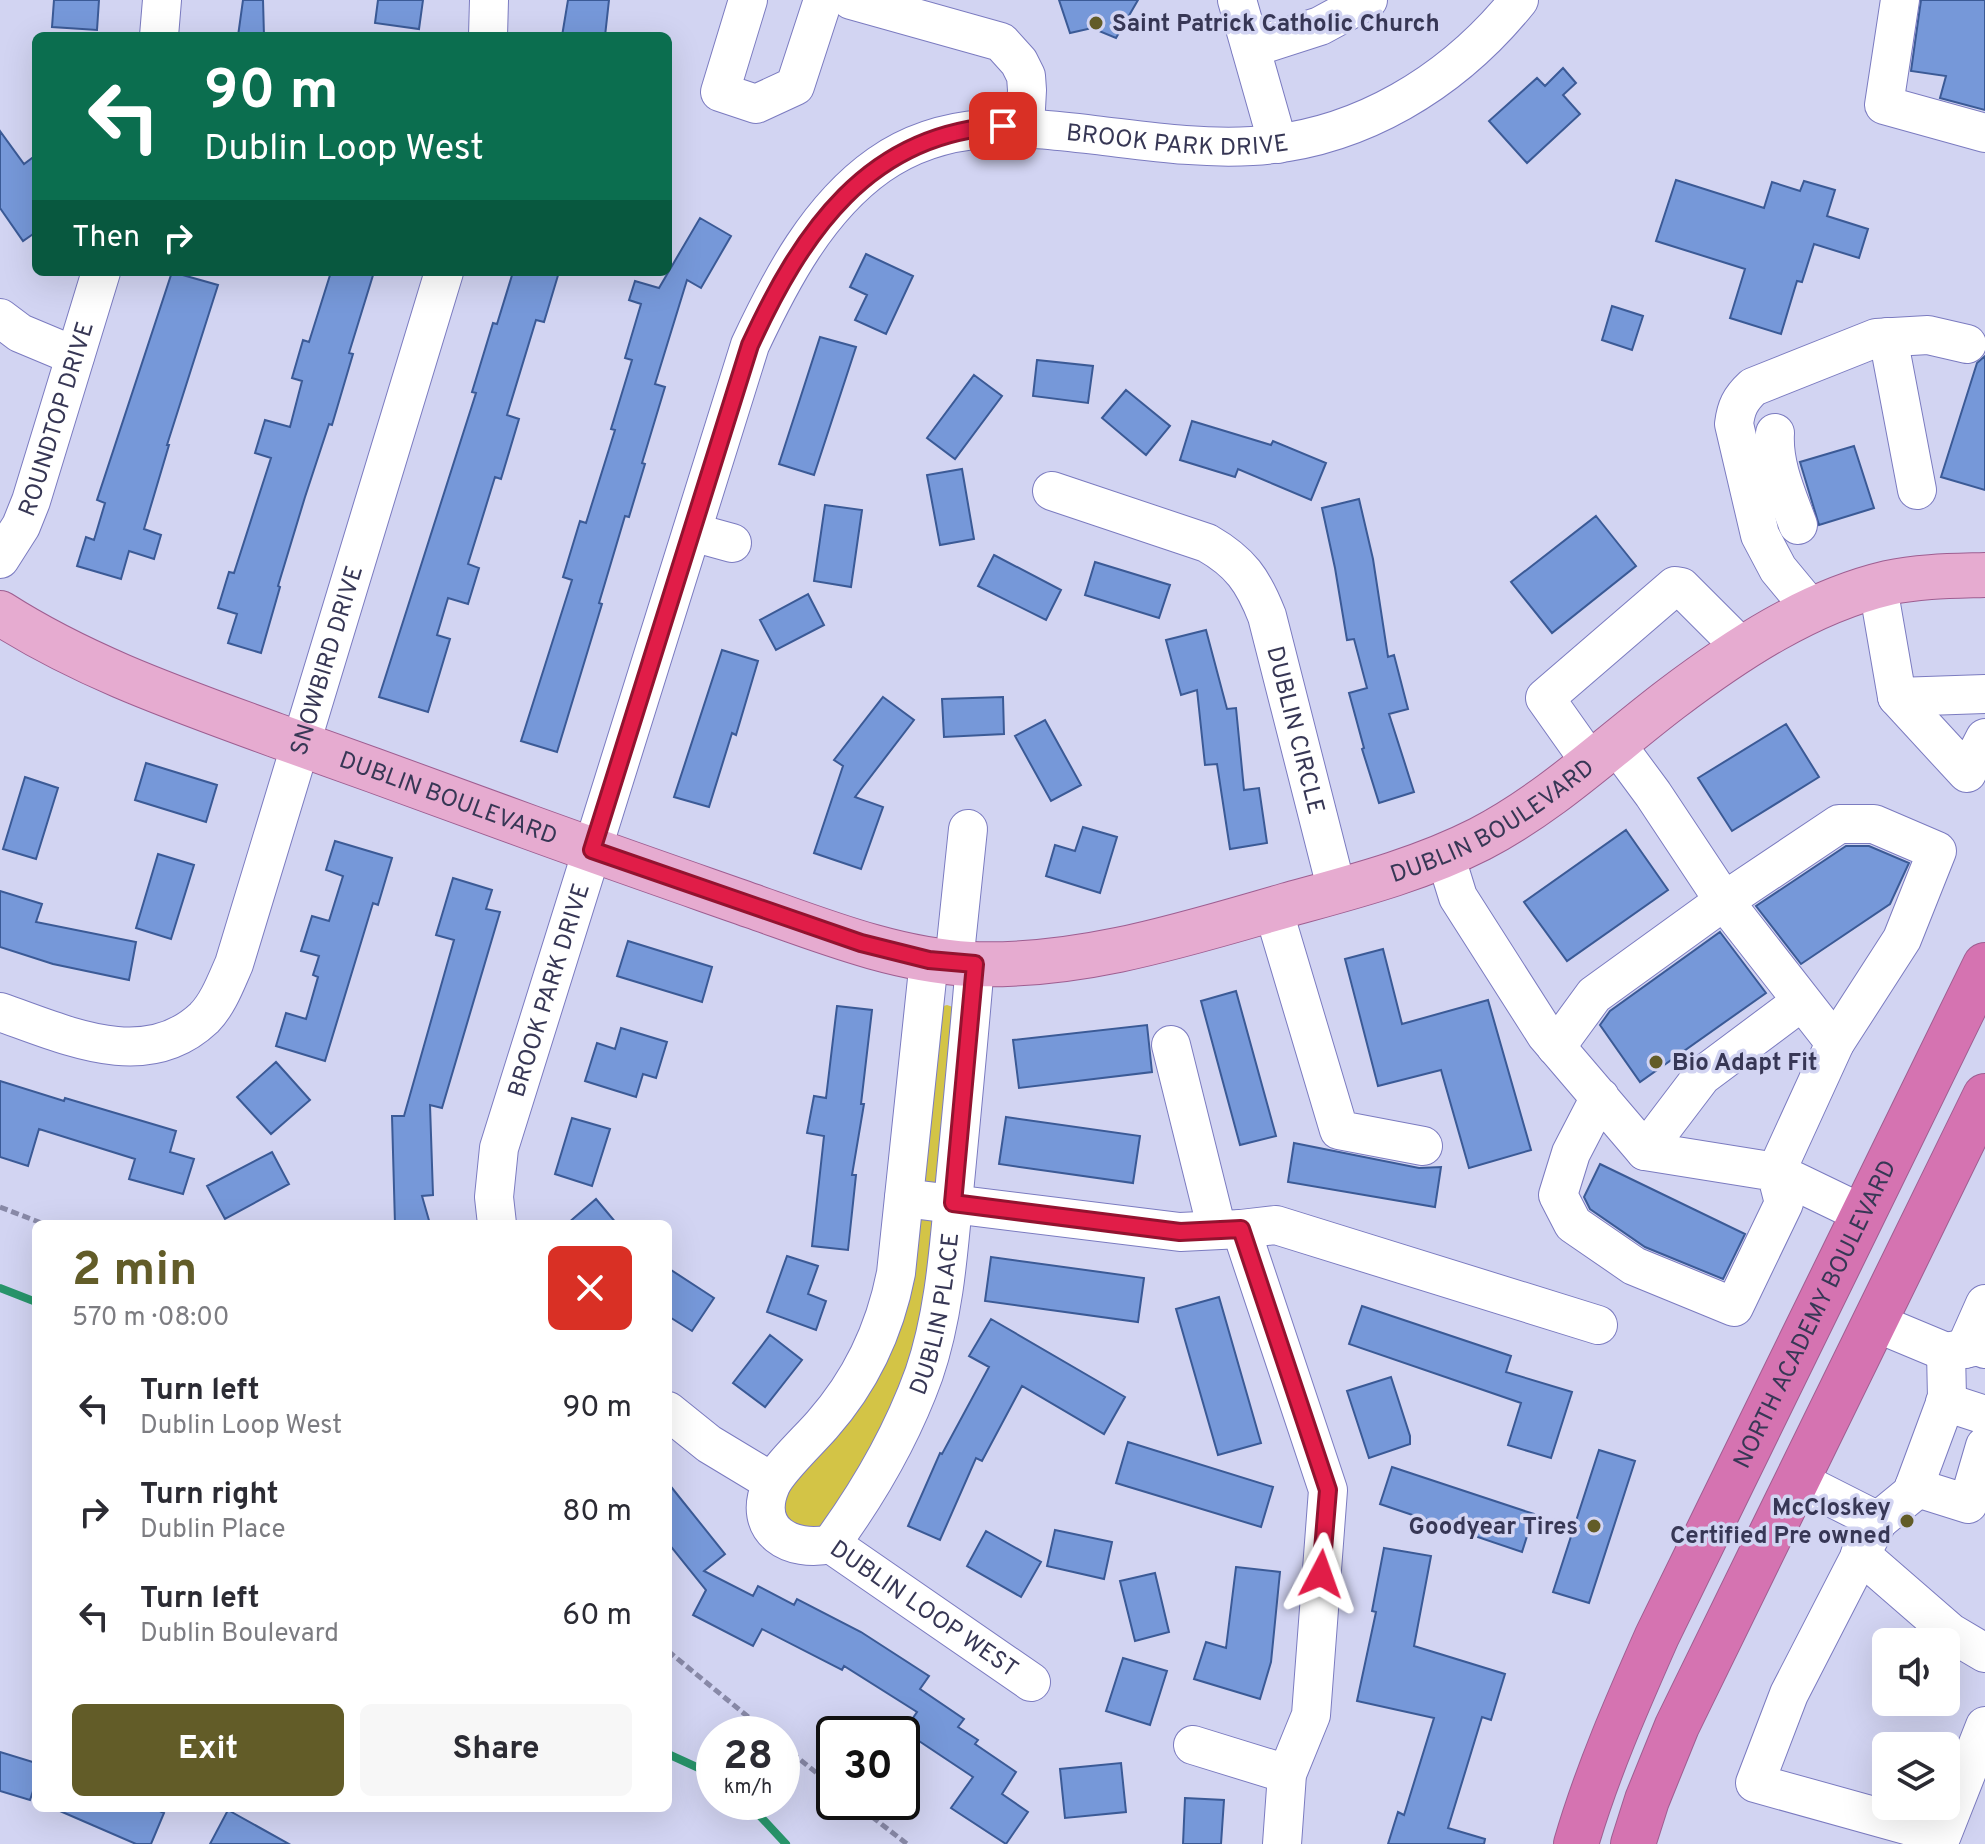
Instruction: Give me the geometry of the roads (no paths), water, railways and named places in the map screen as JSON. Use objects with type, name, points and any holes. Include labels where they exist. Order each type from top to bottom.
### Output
[{"type":"highway","name":"NORTH ACADEMY BOULEVARD","points":[[1576,1844],[1588,1803],[1657,1636],[1985,965]]},
{"type":"highway","points":[[1633,1844],[1677,1726],[1874,1322],[1973,1145],[1985,1096]]},
{"type":"main road","name":"DUBLIN BOULEVARD","points":[[0,613],[55,646],[109,672],[592,850],[838,936],[953,962],[1027,964],[1091,957],[1337,891],[1445,855],[1480,839],[1530,809],[1672,698],[1743,649],[1812,610],[1878,587],[1935,576],[1985,575]]},
{"type":"street","points":[[159,32],[162,0]]},
{"type":"street","points":[[488,32],[489,0]]},
{"type":"street","points":[[748,0],[720,92],[756,104],[795,86],[823,0]]},
{"type":"street","points":[[851,0],[992,38],[1009,48],[1026,76],[1025,127]]},
{"type":"street","points":[[1237,0],[1278,144]]},
{"type":"street","points":[[1251,48],[1302,33],[1368,0]]},
{"type":"street","name":"BROOK PARK DRIVE","points":[[497,1220],[494,1174],[499,1148],[750,345],[774,292],[808,238],[848,192],[880,165],[914,146],[970,130],[1025,127],[1179,145],[1250,146],[1278,144],[1345,127],[1379,114],[1438,80],[1467,57],[1519,0]]},
{"type":"street","points":[[1900,0],[1884,105],[1985,133]]},
{"type":"street","name":"ROUNDTOP DRIVE","points":[[0,559],[21,526],[31,501],[100,276]]},
{"type":"street","name":"SNOWBIRD DRIVE","points":[[0,1012],[92,1043],[125,1048],[189,1041],[222,991],[234,964],[443,276]]},
{"type":"street","points":[[0,318],[36,341],[75,356]]},
{"type":"street","points":[[1812,610],[1778,569],[1760,535],[1734,424],[1736,408],[1742,397],[1753,387],[1876,338],[1928,335],[1967,344]]},
{"type":"street","points":[[1888,337],[1917,490]]},
{"type":"street","points":[[1775,433],[1774,450],[1798,525]]},
{"type":"street","name":"DUBLIN CIRCLE","points":[[1052,491],[1207,543],[1229,556],[1257,562],[1258,592],[1267,616],[1337,891]]},
{"type":"street","points":[[692,532],[732,543]]},
{"type":"street","points":[[1743,649],[1681,587],[1675,586],[1545,698],[1603,754],[1653,794],[1724,901],[1835,1043]]},
{"type":"street","points":[[1878,587],[1897,697],[1967,773],[1985,738]]},
{"type":"street","points":[[1897,697],[1985,694]]},
{"type":"street","points":[[1556,1047],[1594,995],[1724,901],[1839,824],[1874,824],[1937,851],[1902,939],[1835,1043],[1734,1307],[1634,1266],[1573,1224],[1558,1195],[1571,1153],[1600,1097]]},
{"type":"street","points":[[953,962],[968,829]]},
{"type":"street","points":[[1445,855],[1458,897],[1556,1047],[1645,1151],[1780,1187],[1863,1214]]},
{"type":"street","points":[[1273,909],[1339,1130],[1423,1146]]},
{"type":"street","name":"DUBLIN PLACE","points":[[772,1482],[836,1408],[869,1356],[891,1297],[904,1198],[953,962]]},
{"type":"street","name":"DUBLIN PLACE","points":[[831,1544],[886,1459],[923,1375],[939,1315],[953,1203],[953,962]]},
{"type":"street","points":[[1645,1151],[1702,1076],[1801,1002]]},
{"type":"street","points":[[1171,1045],[1229,1230],[1328,1490],[1311,1715],[1287,1774],[1282,1844]]},
{"type":"street","points":[[904,1198],[1180,1232],[1276,1225],[1598,1325]]},
{"type":"street","points":[[1985,1304],[1912,1493],[1878,1521],[1860,1554],[1789,1694],[1755,1783],[1942,1835],[1985,1726]]},
{"type":"street","points":[[1874,1322],[1965,1350]]},
{"type":"street","points":[[1945,1402],[1985,1415]]},
{"type":"street","points":[[672,1414],[709,1444],[772,1482]]},
{"type":"street","points":[[1914,1487],[1968,1504],[1985,1446]]},
{"type":"street","points":[[1797,1480],[1878,1521]]},
{"type":"street","name":"DUBLIN LOOP WEST","points":[[772,1482],[767,1509],[770,1523],[781,1538],[790,1544],[806,1547],[831,1544],[1031,1682]]},
{"type":"street","points":[[1860,1554],[1951,1633],[1985,1653]]},
{"type":"street","points":[[1193,1745],[1287,1774]]},
{"type":"waterway","points":[[0,1288],[32,1300]]},
{"type":"waterway","points":[[672,1756],[696,1767]]},
{"type":"waterway","points":[[764,1820],[786,1844]]},
{"type":"place","name":"Saint Patrick Catholic Church","points":[[1096,23]]},
{"type":"place","name":"Bio Adapt Fit","points":[[1656,1062]]},
{"type":"place","name":"McCloskey Certified Pre owned","points":[[1907,1521]]},
{"type":"place","name":"Goodyear Tires","points":[[1594,1526]]}]
